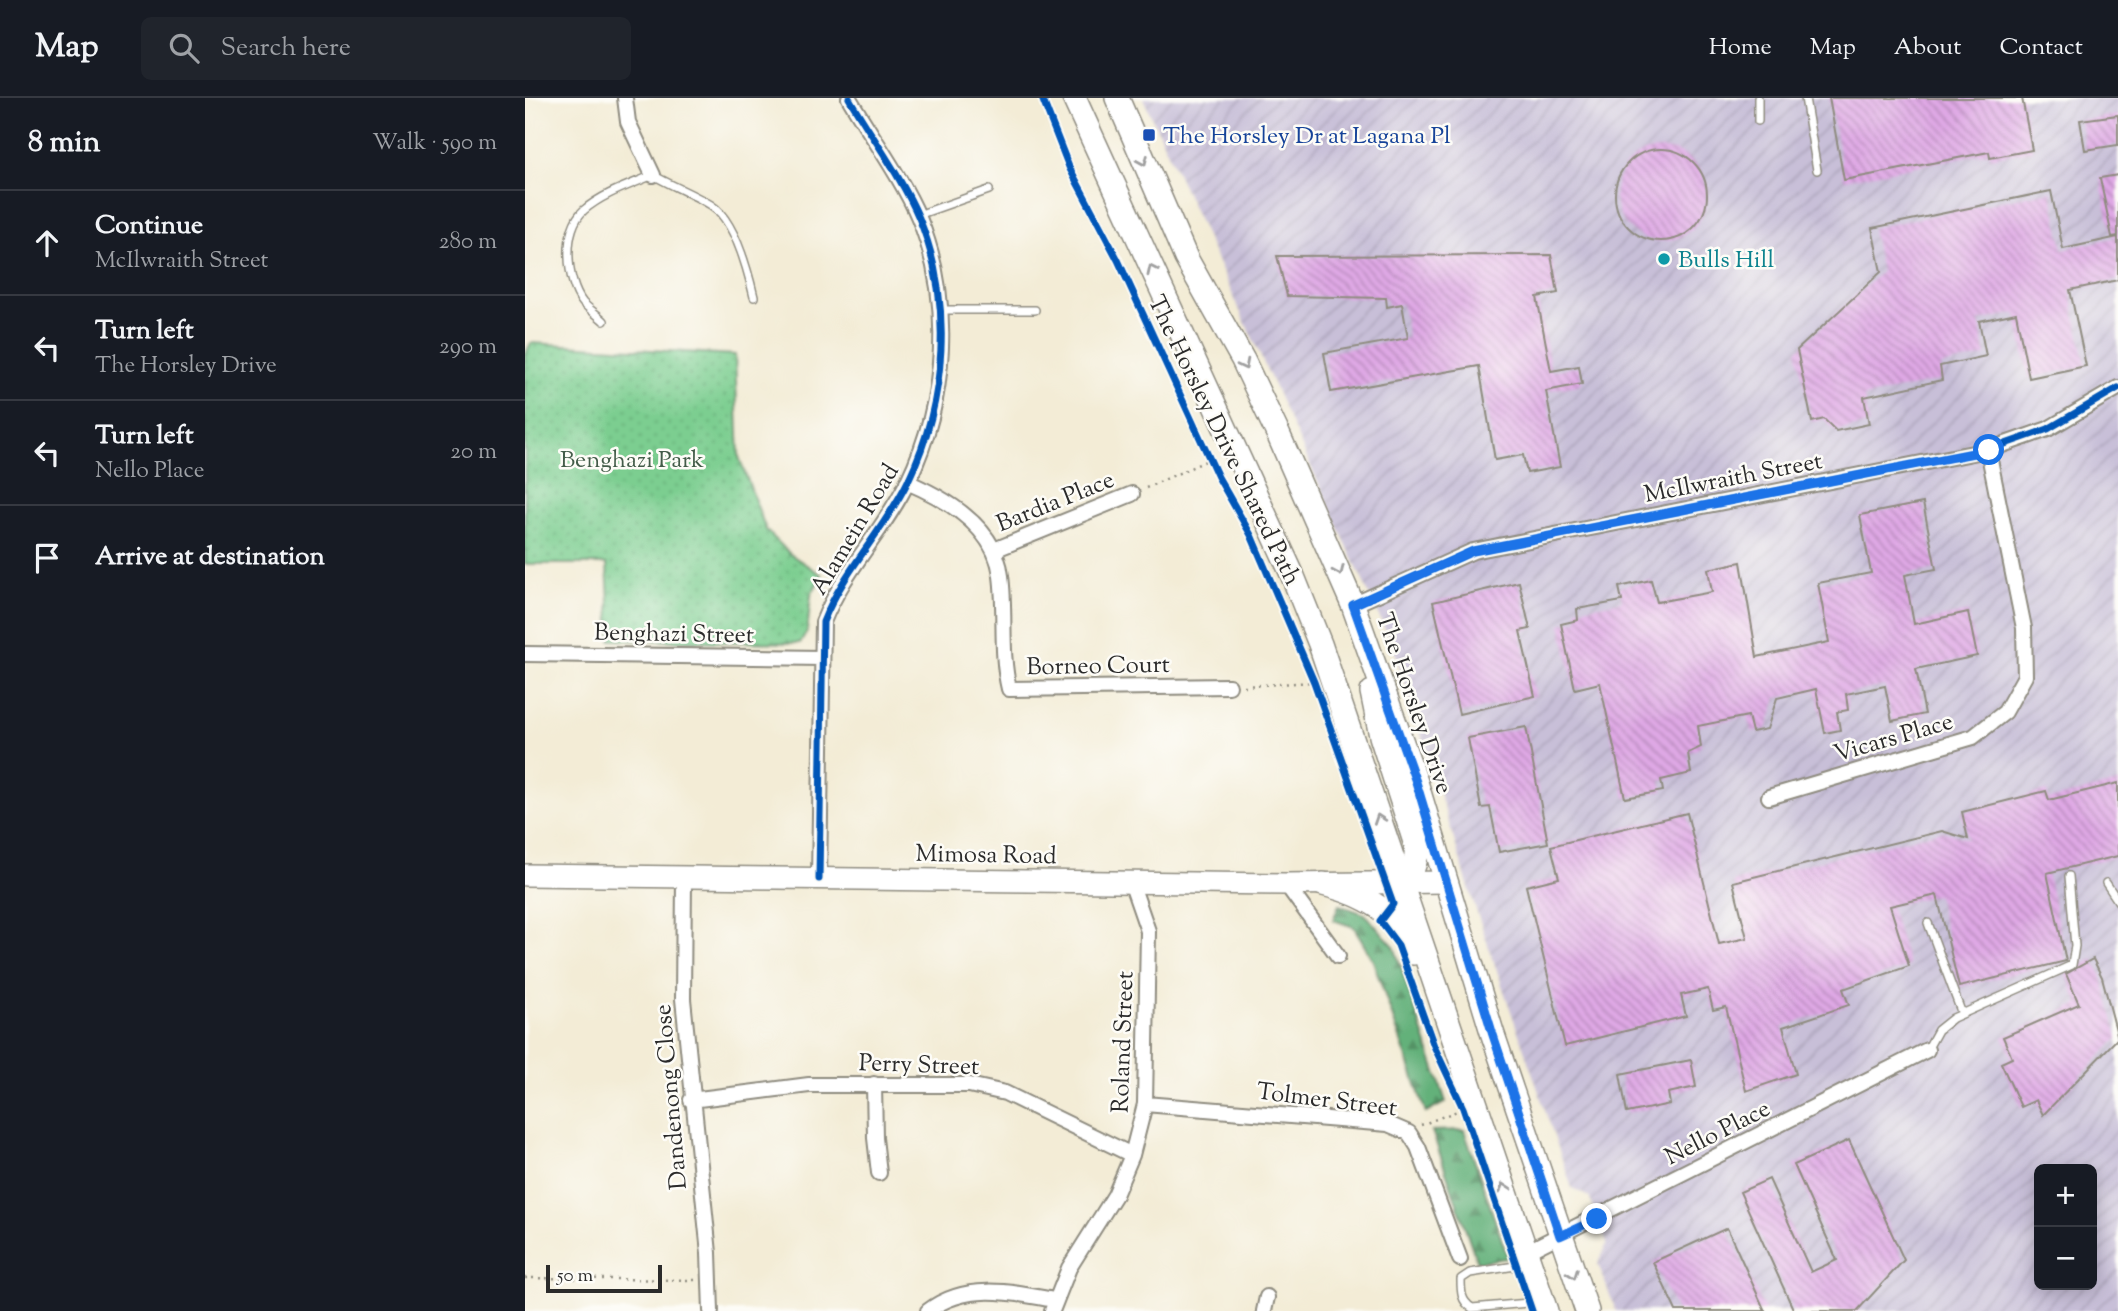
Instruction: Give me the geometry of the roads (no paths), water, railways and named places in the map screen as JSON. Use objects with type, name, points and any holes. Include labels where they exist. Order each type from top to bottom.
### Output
[{"type":"main road","points":[[1074,98],[1292,575],[1320,644],[1401,883],[1462,1085]]},
{"type":"main road","name":"The Horsley Drive","points":[[1117,98],[1187,258],[1267,411],[1353,605],[1416,782],[1492,1032],[1587,1311]]},
{"type":"main road","points":[[1353,605],[1381,736],[1416,845],[1417,858],[1412,873],[1401,883]]},
{"type":"main road","name":"Mimosa Road","points":[[525,875],[1286,884],[1447,882]]},
{"type":"main road","points":[[1323,884],[1353,891],[1370,900],[1387,912],[1409,942],[1544,1306]]},
{"type":"street","points":[[625,98],[628,122],[653,175]]},
{"type":"street","name":"Alamein Road","points":[[819,879],[823,622],[832,597],[865,553],[908,482],[925,436],[934,397],[942,310],[935,262],[918,215],[849,98]]},
{"type":"street","name":"McIlwraith Street","points":[[1353,605],[1473,551],[1989,450],[2048,429],[2118,388]]},
{"type":"street","name":"Vicars Place","points":[[1769,797],[1973,737],[2005,712],[2025,676],[2024,628],[1989,450]]},
{"type":"street","name":"Borneo Court","points":[[908,482],[941,497],[972,522],[994,550],[1002,575],[1003,665],[1009,689],[1229,686]]},
{"type":"street","name":"Bardia Place","points":[[994,550],[1132,494]]},
{"type":"street","name":"Benghazi Street","points":[[525,654],[822,658]]},
{"type":"street","name":"Dandenong Close","points":[[684,878],[683,999],[711,1311]]},
{"type":"street","name":"Roland Street","points":[[1053,1306],[1069,1268],[1115,1195],[1132,1155],[1145,1104],[1148,931],[1131,882]]},
{"type":"street","points":[[1286,884],[1338,956]]},
{"type":"street","name":"Nello Place","points":[[1528,1258],[1560,1236],[1927,1050]]},
{"type":"street","points":[[874,1084],[874,1138],[879,1173]]},
{"type":"street","name":"Perry Street","points":[[691,1100],[809,1085],[969,1085],[1005,1093],[1132,1155]]},
{"type":"street","name":"Tolmer Street","points":[[1145,1104],[1388,1124],[1409,1133],[1418,1147],[1460,1259]]},
{"type":"street","points":[[928,1311],[939,1302],[961,1295],[991,1291],[1053,1306]]},
{"type":"lane","points":[[1758,98],[1758,121]]},
{"type":"lane","points":[[1805,98],[1817,170]]},
{"type":"lane","points":[[604,321],[583,302],[574,285],[568,249],[574,230],[582,212],[606,195],[653,175],[713,206],[725,220],[747,265],[754,297]]},
{"type":"lane","points":[[918,215],[989,190]]},
{"type":"lane","points":[[942,310],[1035,310]]},
{"type":"lane","points":[[1927,1050],[1946,1023],[2072,965],[2075,946],[2069,876]]},
{"type":"lane","points":[[2105,883],[2118,901]]},
{"type":"lane","points":[[1929,923],[1962,1014]]},
{"type":"lane","points":[[1528,1258],[1470,1273],[1461,1279],[1465,1303],[1472,1308],[1544,1306]]},
{"type":"place","name":"The Horsley Dr at Lagana Pl","points":[[1149,135]]},
{"type":"place","name":"Bulls Hill","points":[[1664,259]]},
{"type":"park label","name":"Benghazi Park","points":[[632,459]]}]
